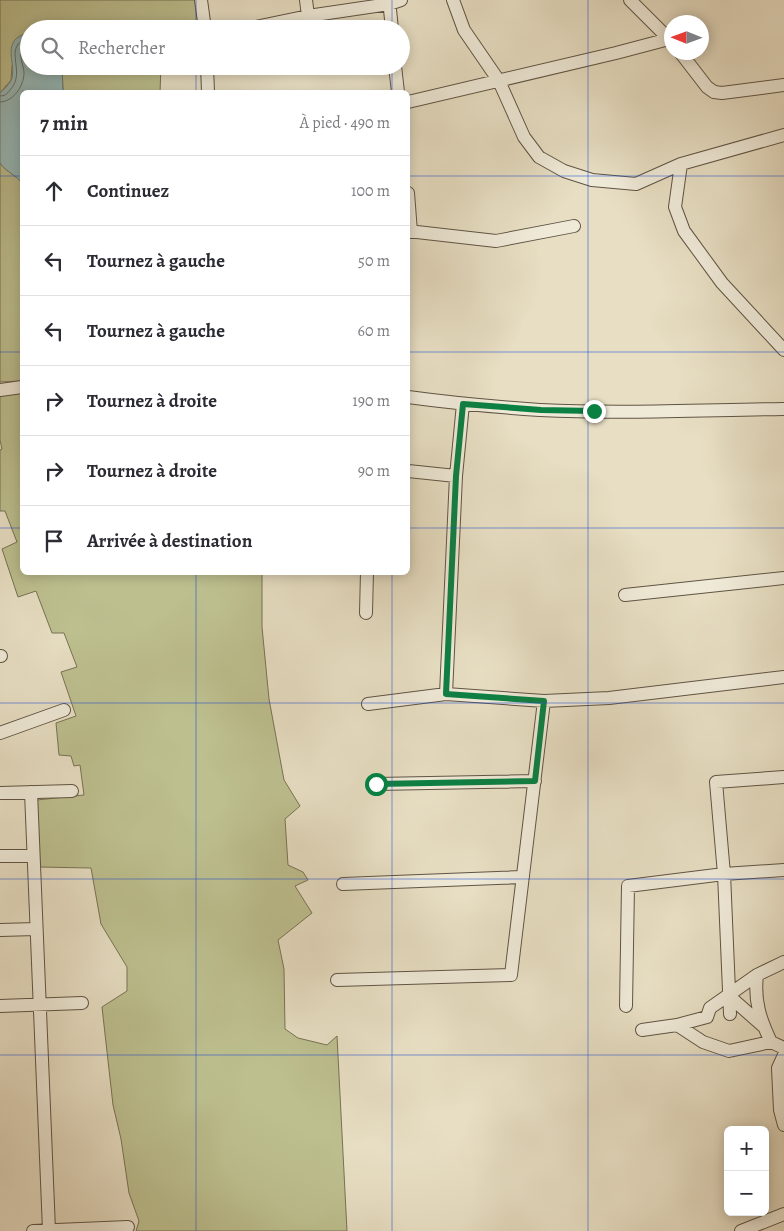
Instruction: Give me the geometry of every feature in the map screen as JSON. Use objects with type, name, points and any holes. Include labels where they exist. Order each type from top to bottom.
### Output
[{"type":"street","points":[[201,0],[204,20]]},
{"type":"street","points":[[306,0],[308,16]]},
{"type":"street","points":[[453,0],[464,30],[499,81],[524,137],[539,157],[564,171],[592,180],[636,184],[680,164],[784,135]]},
{"type":"street","points":[[630,0],[664,34]]},
{"type":"street","points":[[289,20],[393,1],[392,20]]},
{"type":"street","points":[[410,102],[664,41]]},
{"type":"street","points":[[686,60],[707,87],[714,92],[722,93],[784,85]]},
{"type":"street","points":[[207,75],[208,90]]},
{"type":"street","points":[[396,75],[398,90]]},
{"type":"street","points":[[680,164],[675,207],[684,231],[722,283],[784,350]]},
{"type":"street","points":[[410,232],[496,241],[574,226]]},
{"type":"street","points":[[0,390],[20,387]]},
{"type":"street","points":[[410,397],[463,404],[541,410],[784,409]]},
{"type":"street","points":[[446,694],[456,476],[463,404]]},
{"type":"street","points":[[410,471],[456,476]]},
{"type":"street","points":[[366,613],[367,575]]},
{"type":"street","points":[[625,595],[784,578]]},
{"type":"street","points":[[368,704],[446,694],[544,701],[609,698],[784,677]]},
{"type":"street","points":[[336,980],[511,975],[544,701]]},
{"type":"street","points":[[0,733],[64,710]]},
{"type":"street","points":[[730,1014],[724,874],[716,782],[784,777]]},
{"type":"street","points":[[376,784],[535,781]]},
{"type":"street","points":[[0,792],[72,791]]},
{"type":"street","points":[[31,792],[49,1230]]},
{"type":"street","points":[[0,856],[33,856]]},
{"type":"street","points":[[626,1006],[628,886],[724,874],[784,870]]},
{"type":"street","points":[[343,884],[523,877]]},
{"type":"street","points":[[0,930],[36,929]]},
{"type":"street","points":[[642,1030],[677,1025],[707,1017],[710,1008],[757,975],[784,962]]},
{"type":"street","points":[[757,975],[755,994],[764,1026],[771,1042]]},
{"type":"street","points":[[729,996],[764,1026]]},
{"type":"street","points":[[0,1006],[82,1003]]},
{"type":"street","points":[[677,1025],[703,1042],[729,1051],[771,1042],[784,1048]]},
{"type":"street","points":[[784,1055],[778,1068],[780,1110],[784,1125]]},
{"type":"street","points":[[741,1231],[784,1214]]},
{"type":"street","points":[[33,1231],[128,1227]]},
{"type":"green space","points":[[0,0],[196,0],[198,20],[20,20],[20,45],[12,66],[11,80],[0,93]]},
{"type":"green space","points":[[62,75],[161,75],[160,90],[63,90]]},
{"type":"green space","points":[[0,163],[20,181],[20,381],[0,382]]},
{"type":"green space","points":[[20,392],[20,575],[262,575],[262,627],[269,699],[284,780],[300,806],[285,819],[288,865],[303,872],[308,880],[295,886],[312,913],[278,940],[284,969],[285,1029],[298,1038],[327,1045],[337,1036],[347,1231],[136,1231],[139,1221],[129,1193],[121,1139],[113,1105],[102,1007],[127,991],[127,967],[101,924],[91,868],[39,867],[37,800],[84,795],[80,765],[74,766],[71,756],[59,755],[56,723],[76,716],[61,672],[77,667],[64,633],[52,633],[36,591],[18,597],[2,549],[17,542],[5,511],[0,511],[0,450],[2,449],[0,440],[0,396]]},
{"type":"water","points":[[20,36],[20,75],[62,75],[63,90],[20,90],[20,181],[0,163],[0,93],[12,78],[11,52],[15,40]]},
{"type":"route","points":[[376,784],[535,781],[544,701],[446,694],[456,476],[463,404],[541,410],[594,411]]}]
